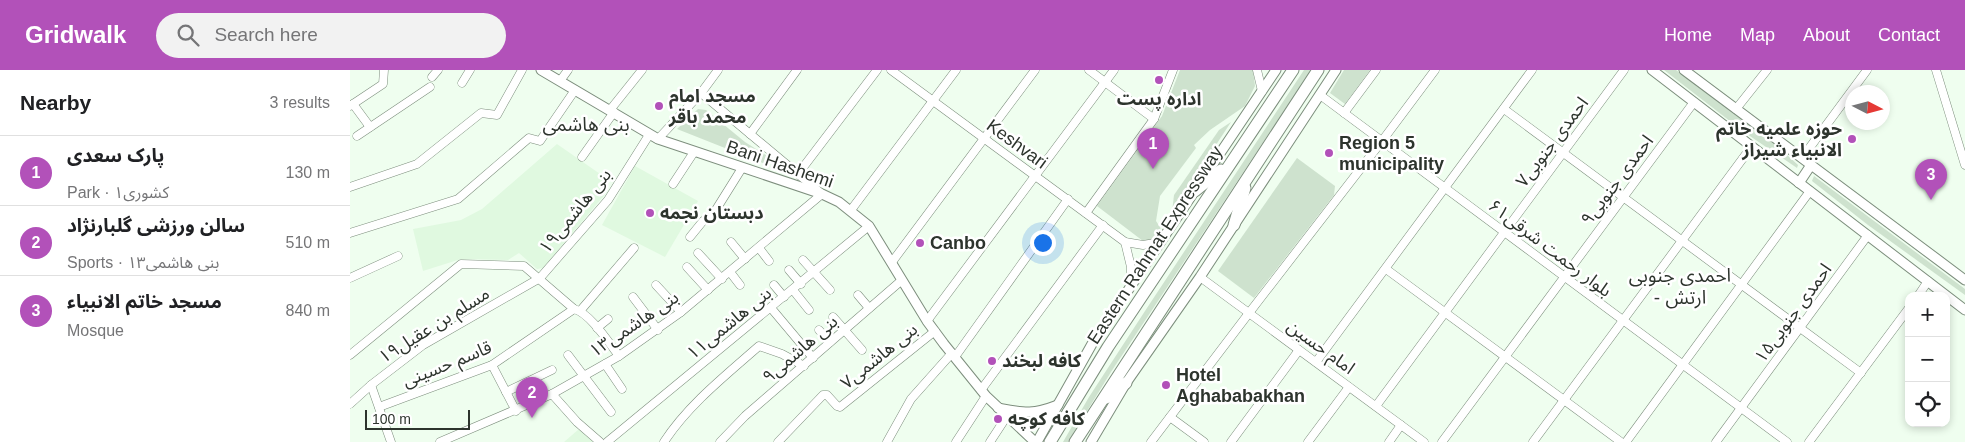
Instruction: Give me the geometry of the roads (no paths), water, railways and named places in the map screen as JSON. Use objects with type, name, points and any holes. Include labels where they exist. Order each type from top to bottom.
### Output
[{"type":"highway","name":"Eastern Rahmat Expressway","points":[[1050,442],[1108,348],[1293,70]]},
{"type":"highway","points":[[1075,442],[1318,70]]},
{"type":"highway","points":[[1196,191],[1232,160]]},
{"type":"highway","points":[[1234,225],[1249,175]]},
{"type":"highway","points":[[1099,404],[1126,383]]},
{"type":"main road","name":"Bani Hashemi","points":[[540,70],[658,140],[822,194],[850,210],[869,226],[927,321],[983,393],[1036,442]]},
{"type":"main road","points":[[1036,442],[1092,344],[1276,70]]},
{"type":"main road","points":[[1091,442],[1126,383],[1200,277],[1336,70]]},
{"type":"main road","points":[[1652,70],[1965,310]]},
{"type":"main road","points":[[1684,70],[1965,280]]},
{"type":"main road","points":[[1799,182],[1811,165]]},
{"type":"main road","points":[[998,408],[1027,413],[1041,412],[1058,404]]},
{"type":"street","points":[[370,127],[352,105],[383,84],[384,70]]},
{"type":"street","points":[[432,77],[438,70]]},
{"type":"street","points":[[462,83],[470,70]]},
{"type":"street","points":[[350,187],[417,164],[481,113],[497,114],[522,70]]},
{"type":"street","points":[[560,81],[568,70]]},
{"type":"street","points":[[582,157],[642,70]]},
{"type":"street","points":[[658,140],[701,93],[718,70]]},
{"type":"street","points":[[750,134],[797,70]]},
{"type":"street","points":[[798,174],[877,70]]},
{"type":"street","name":"Keshvari","points":[[891,70],[1125,242]]},
{"type":"street","points":[[850,210],[956,70]]},
{"type":"street","points":[[892,262],[1034,70]]},
{"type":"street","points":[[1089,70],[1154,119]]},
{"type":"street","points":[[927,321],[1114,70]]},
{"type":"street","points":[[1086,213],[1154,119],[1173,70]]},
{"type":"street","points":[[1257,70],[1262,91]]},
{"type":"street","points":[[1344,113],[1376,70]]},
{"type":"street","points":[[1151,442],[1382,142],[1435,70]]},
{"type":"street","points":[[1316,362],[1532,70]]},
{"type":"street","name":"احمدی جنوبی۷","points":[[1376,406],[1624,70]]},
{"type":"street","points":[[1736,109],[1767,70]]},
{"type":"street","points":[[1802,158],[1867,70]]},
{"type":"street","points":[[1936,70],[1965,165]]},
{"type":"street","points":[[357,136],[430,87]]},
{"type":"street","points":[[350,233],[458,199],[530,138],[540,141],[575,90]]},
{"type":"street","points":[[701,93],[822,194]]},
{"type":"street","name":"بلوار رحمت شرقی۶۱","points":[[1320,94],[1787,442]]},
{"type":"street","name":"احمدی جنوبی۹","points":[[1442,442],[1694,102]]},
{"type":"street","points":[[1504,109],[1861,373]]},
{"type":"street","name":"بنی هاشمی۱۹","points":[[540,278],[608,200],[649,135]]},
{"type":"street","points":[[1533,442],[1752,146]]},
{"type":"street","points":[[673,184],[694,152]]},
{"type":"street","points":[[690,237],[703,221],[712,216],[742,168]]},
{"type":"street","points":[[1626,442],[1810,191]]},
{"type":"street","name":"بنی هاشمی۱۳","points":[[440,442],[552,394],[619,356],[681,312],[822,194]]},
{"type":"street","points":[[887,442],[911,399],[953,355],[1012,278],[1068,200]]},
{"type":"street","points":[[956,442],[983,393],[1103,225]]},
{"type":"street","name":"بنی هاشمی۱۱","points":[[607,442],[869,226]]},
{"type":"street","name":"احمدی جنوبی۱۵","points":[[1716,442],[1868,236]]},
{"type":"street","points":[[731,242],[745,259]]},
{"type":"street","points":[[1131,287],[1131,266],[1125,242],[1143,245],[1161,242]]},
{"type":"street","name":"قاسم حسینی","points":[[379,407],[492,365],[577,310],[634,248]]},
{"type":"street","points":[[759,248],[769,261]]},
{"type":"street","points":[[698,253],[722,279]]},
{"type":"street","points":[[351,275],[398,256]]},
{"type":"street","points":[[803,260],[830,290]]},
{"type":"street","points":[[350,354],[461,264],[524,266],[597,328],[619,356]]},
{"type":"street","points":[[687,267],[708,290]]},
{"type":"street","points":[[1386,269],[1621,442]]},
{"type":"street","points":[[789,270],[801,284]]},
{"type":"street","points":[[730,272],[740,285]]},
{"type":"street","name":"امام حسین","points":[[1200,277],[1424,442]]},
{"type":"street","name":"مسلم بن عقیل۱۹","points":[[350,404],[371,385],[423,346],[540,278]]},
{"type":"street","name":"بنی هاشمی۹","points":[[720,442],[745,416],[902,280]]},
{"type":"street","points":[[1921,292],[1928,281]]},
{"type":"street","points":[[656,285],[681,312]]},
{"type":"street","points":[[774,285],[784,297]]},
{"type":"street","points":[[793,290],[809,310]]},
{"type":"street","points":[[858,295],[869,308]]},
{"type":"street","points":[[633,297],[658,330]]},
{"type":"street","points":[[771,308],[813,358]]},
{"type":"street","points":[[1809,442],[1905,313]]},
{"type":"street","points":[[833,316],[862,350]]},
{"type":"street","points":[[597,328],[608,319]]},
{"type":"street","points":[[818,330],[830,342]]},
{"type":"street","name":"بنی هاشمی۷","points":[[778,442],[823,395],[827,394],[837,406],[840,406],[935,331]]},
{"type":"street","points":[[664,442],[674,427],[721,379],[759,346],[782,354],[804,366]]},
{"type":"street","points":[[1231,442],[1299,350]]},
{"type":"street","points":[[568,355],[611,412]]},
{"type":"street","points":[[604,364],[622,389]]},
{"type":"street","points":[[492,365],[516,411]]},
{"type":"street","points":[[506,392],[552,370]]},
{"type":"street","points":[[371,385],[391,442]]},
{"type":"street","points":[[1308,442],[1349,387]]},
{"type":"street","points":[[552,394],[600,442]]},
{"type":"street","points":[[990,442],[1007,416]]},
{"type":"street","points":[[1170,418],[1204,442]]},
{"type":"street","points":[[1388,442],[1401,425]]},
{"type":"place","name":"اداره پست","points":[[1159,80]]},
{"type":"place","name":"مسجد امام محمد باقر","points":[[659,106]]},
{"type":"place","name":"حوزه علمیه خاتم الانبیاء شیراز","points":[[1852,139]]},
{"type":"place","name":"Region 5 municipality","points":[[1329,153]]},
{"type":"place","name":"پارک سعدی","points":[[1153,169]]},
{"type":"place","name":"مسجد خاتم الانبیاء","points":[[1931,200]]},
{"type":"place","name":"دبستان نجمه","points":[[650,213]]},
{"type":"place","name":"Canbo","points":[[920,243]]},
{"type":"place","name":"کافه لبخند","points":[[992,361]]},
{"type":"place","name":"Hotel Aghababakhan","points":[[1166,385]]},
{"type":"place","name":"سالن ورزشی گلبارنژاد","points":[[532,418]]},
{"type":"place","name":"کافه کوچه","points":[[998,419]]},
{"type":"district","name":"بنی هاشمی","points":[[586,124]]},
{"type":"district","name":"احمدی جنوبی - ارتش","points":[[1680,286]]}]
